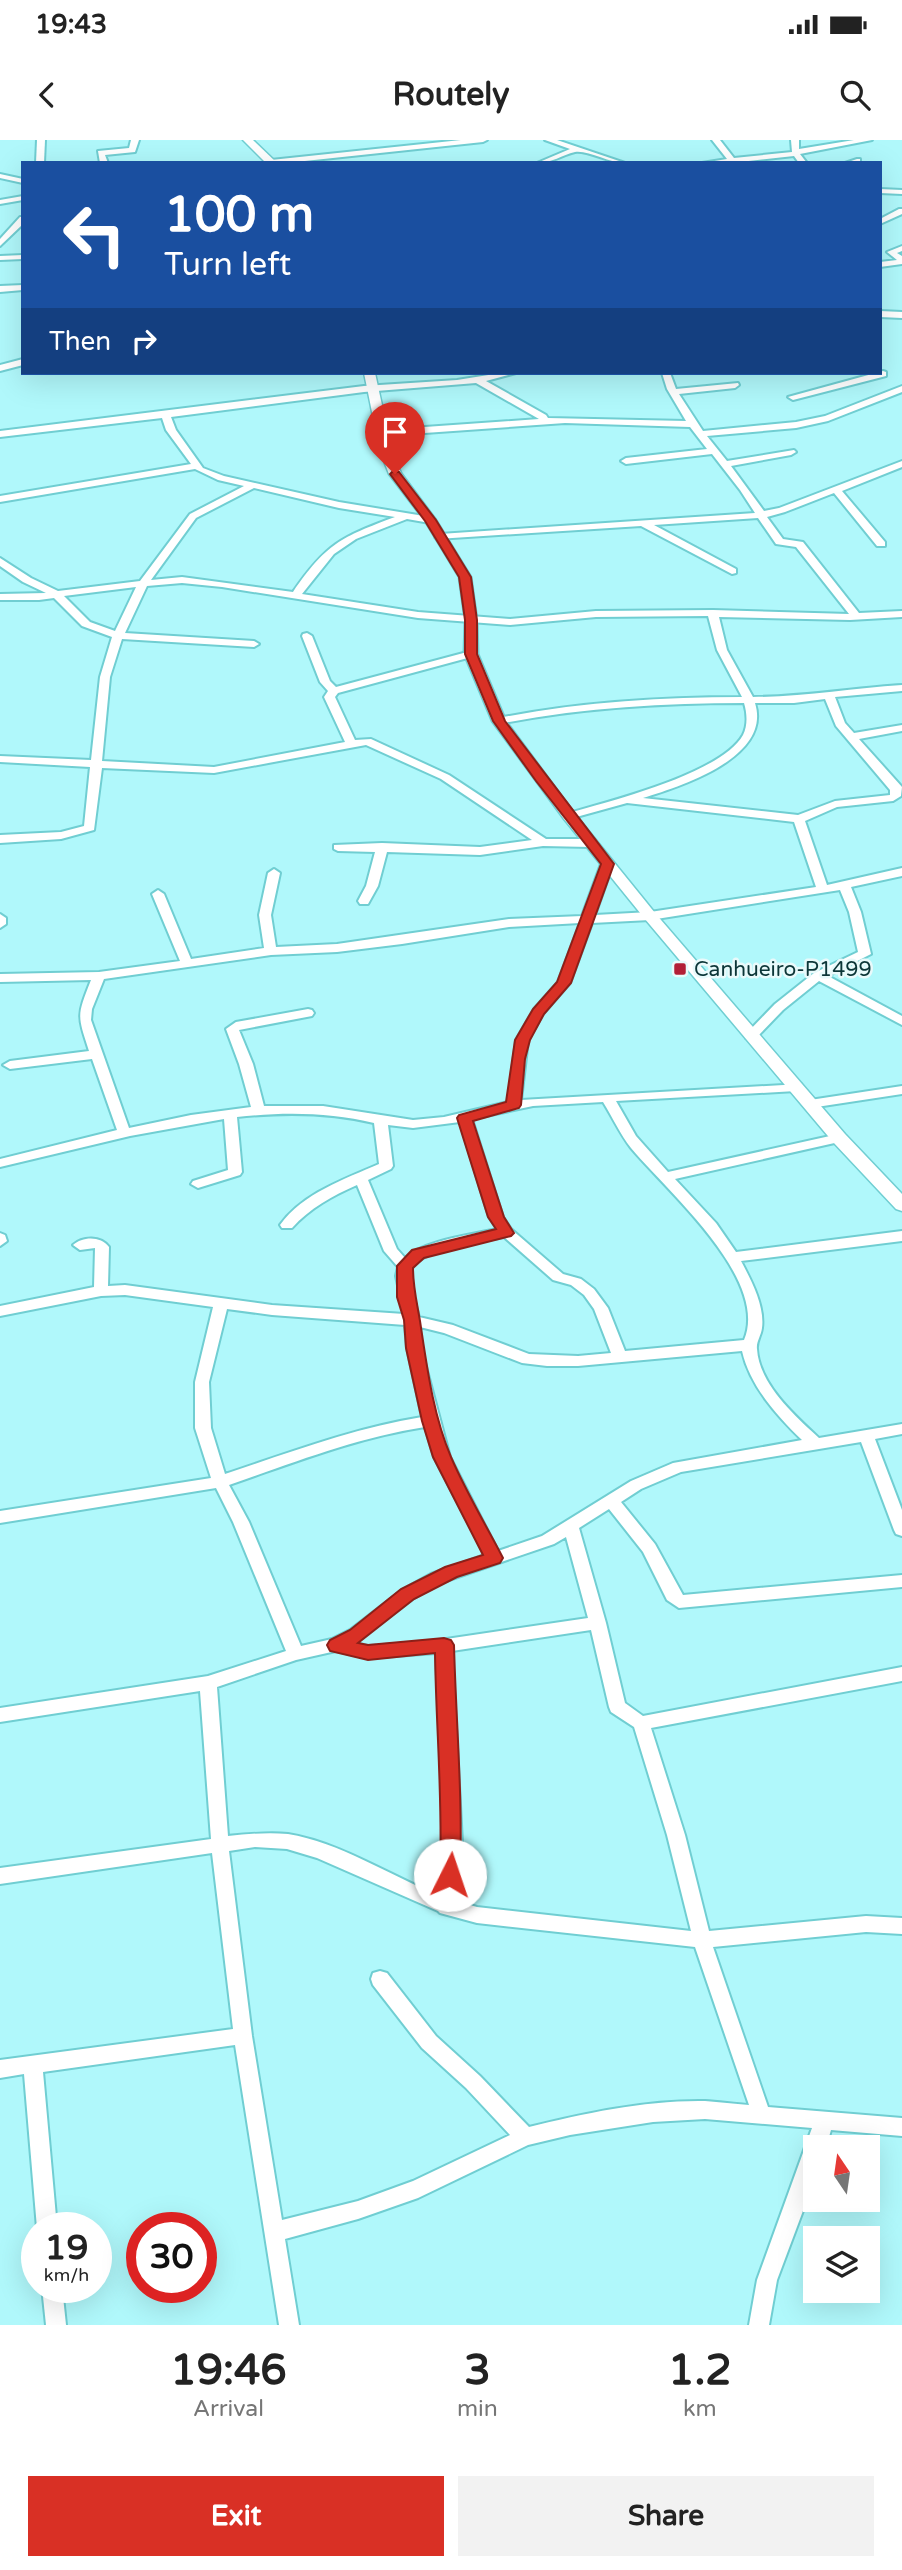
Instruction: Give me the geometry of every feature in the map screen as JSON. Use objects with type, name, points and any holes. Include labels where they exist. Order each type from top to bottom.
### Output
[{"type":"street","points":[[40,161],[41,140]]},
{"type":"street","points":[[103,161],[101,153],[132,150],[135,140]]},
{"type":"street","points":[[248,140],[271,161]]},
{"type":"street","points":[[282,161],[483,140]]},
{"type":"street","points":[[549,140],[615,161]]},
{"type":"street","points":[[716,140],[731,159]]},
{"type":"street","points":[[795,140],[796,153],[802,161]]},
{"type":"street","points":[[718,161],[796,153],[867,140]]},
{"type":"street","points":[[546,161],[577,149]]},
{"type":"street","points":[[0,176],[21,181]]},
{"type":"street","points":[[882,191],[902,192]]},
{"type":"street","points":[[0,202],[21,198]]},
{"type":"street","points":[[882,221],[902,211]]},
{"type":"street","points":[[0,244],[21,221]]},
{"type":"street","points":[[902,248],[891,252],[902,261]]},
{"type":"street","points":[[0,258],[21,257]]},
{"type":"street","points":[[882,265],[902,261]]},
{"type":"street","points":[[0,289],[21,287]]},
{"type":"street","points":[[882,314],[902,315]]},
{"type":"street","points":[[0,368],[21,363]]},
{"type":"street","points":[[370,375],[382,433],[395,474],[430,520],[465,577],[471,620],[471,654],[499,721],[569,816],[650,916],[839,1138],[902,1205]]},
{"type":"street","points":[[0,434],[166,416],[373,388],[478,380],[502,375]]},
{"type":"street","points":[[667,375],[674,392],[713,451],[744,489],[779,541],[799,544],[857,617]]},
{"type":"street","points":[[793,397],[881,375]]},
{"type":"street","points":[[478,380],[542,417],[545,422]]},
{"type":"street","points":[[674,392],[735,385]]},
{"type":"street","points":[[702,434],[807,423],[828,418],[902,389]]},
{"type":"street","points":[[166,416],[171,430],[200,470],[220,478],[339,505],[430,520]]},
{"type":"street","points":[[382,433],[545,422],[615,420],[695,424]]},
{"type":"street","points":[[626,461],[713,451]]},
{"type":"street","points":[[724,464],[791,452]]},
{"type":"street","points":[[440,537],[761,515],[902,464]]},
{"type":"street","points":[[0,499],[197,466]]},
{"type":"street","points":[[0,839],[86,831],[92,822],[95,764],[105,677],[118,636],[144,582],[193,516],[253,485]]},
{"type":"street","points":[[836,490],[881,544]]},
{"type":"street","points":[[296,595],[318,561],[336,545],[353,535],[407,516]]},
{"type":"street","points":[[643,524],[732,571]]},
{"type":"street","points":[[0,561],[27,580],[56,594],[86,624],[118,636],[254,644]]},
{"type":"street","points":[[0,597],[23,598],[144,582],[182,580],[418,615],[510,622],[597,614],[713,613],[857,617],[902,614]]},
{"type":"street","points":[[569,816],[624,800],[719,764],[748,736],[753,721],[750,701],[718,640],[713,613]]},
{"type":"street","points":[[307,636],[325,682],[334,691]]},
{"type":"street","points":[[351,743],[329,698],[334,691],[471,654]]},
{"type":"street","points":[[499,721],[554,710],[695,700],[750,701],[902,688]]},
{"type":"street","points":[[624,800],[799,819],[835,804],[893,798],[899,790],[840,724],[829,696]]},
{"type":"street","points":[[852,737],[902,728]]},
{"type":"street","points":[[0,757],[214,769],[367,741],[445,777],[543,842]]},
{"type":"street","points":[[799,819],[823,890]]},
{"type":"street","points":[[338,847],[480,851],[543,842],[590,843]]},
{"type":"street","points":[[364,901],[372,886],[382,847]]},
{"type":"street","points":[[514,1105],[522,1040],[538,1012],[564,983],[607,864]]},
{"type":"street","points":[[0,978],[99,976],[271,951],[388,942],[509,923],[650,916],[823,890],[902,872]]},
{"type":"street","points":[[271,951],[265,915],[274,873]]},
{"type":"street","points":[[751,1035],[779,1007],[818,976],[865,954],[863,939],[844,885]]},
{"type":"street","points":[[158,894],[187,962]]},
{"type":"street","points":[[0,918],[0,924]]},
{"type":"street","points":[[99,976],[86,1009],[85,1020],[125,1134]]},
{"type":"street","points":[[818,976],[902,1021]]},
{"type":"street","points":[[259,1111],[246,1064],[232,1029],[236,1026],[308,1013]]},
{"type":"street","points":[[10,1065],[96,1054]]},
{"type":"street","points":[[0,1163],[172,1123],[259,1111],[348,1113],[381,1122],[414,1124],[465,1118],[514,1105],[796,1087]]},
{"type":"street","points":[[810,1104],[902,1090]]},
{"type":"street","points":[[608,1099],[632,1141],[692,1205],[733,1257],[753,1309],[755,1328],[749,1345],[755,1367],[771,1395],[796,1426],[814,1442]]},
{"type":"street","points":[[198,1184],[235,1172],[230,1114]]},
{"type":"street","points":[[465,1118],[496,1217],[506,1233],[520,1242],[558,1277],[576,1282],[589,1292],[601,1308],[620,1357]]},
{"type":"street","points":[[287,1225],[327,1193],[386,1166],[381,1122]]},
{"type":"street","points":[[665,1177],[839,1138]]},
{"type":"street","points":[[361,1179],[391,1251],[405,1266],[405,1297],[412,1320],[414,1348],[430,1421],[442,1457],[494,1558]]},
{"type":"street","points":[[405,1266],[418,1254],[458,1242],[506,1233]]},
{"type":"street","points":[[733,1257],[902,1236]]},
{"type":"street","points":[[80,1245],[98,1243],[102,1247],[101,1291]]},
{"type":"street","points":[[0,1311],[101,1291],[125,1290],[221,1304],[412,1320],[448,1329],[527,1359],[579,1361],[749,1345]]},
{"type":"street","points":[[221,1304],[202,1382],[203,1428],[220,1482],[241,1522],[296,1654]]},
{"type":"street","points":[[0,1517],[220,1482],[344,1439],[380,1429],[430,1421]]},
{"type":"street","points":[[0,1715],[208,1683],[296,1654],[336,1645],[356,1635],[408,1594],[427,1583],[548,1540],[636,1485],[678,1467],[902,1429]]},
{"type":"street","points":[[866,1436],[902,1530]]},
{"type":"street","points":[[611,1500],[649,1548],[673,1596],[679,1602],[902,1581]]},
{"type":"street","points":[[571,1528],[598,1623],[617,1707],[641,1723],[676,1835],[702,1940],[761,2113]]},
{"type":"street","points":[[336,1645],[368,1652],[444,1645],[598,1623]]},
{"type":"street","points":[[444,1645],[446,1737],[453,1831],[446,1908]]},
{"type":"street","points":[[641,1723],[902,1674]]},
{"type":"street","points":[[208,1683],[220,1846],[243,2036],[289,2325]]},
{"type":"street","points":[[0,1876],[255,1840],[294,1843],[337,1857],[446,1908],[477,1915],[702,1940],[866,1924],[902,1926]]},
{"type":"street","points":[[380,1979],[429,2042],[473,2082],[525,2137]]},
{"type":"street","points":[[0,2069],[243,2036]]},
{"type":"street","points":[[33,2064],[46,2212]]},
{"type":"street","points":[[274,2232],[358,2210],[418,2189],[525,2137],[570,2126],[653,2113],[705,2110],[902,2127]]},
{"type":"street","points":[[820,2135],[825,2119]]},
{"type":"street","points":[[759,2325],[767,2280],[803,2183]]},
{"type":"street","points":[[54,2303],[56,2325]]},
{"type":"place","name":"Canhueiro-P1499","points":[[680,969]]},
{"type":"route","points":[[395,474],[430,520],[465,577],[471,620],[471,654],[499,721],[540,779],[607,864],[584,933],[568,965],[564,983],[538,1012],[522,1040],[514,1105],[465,1118],[496,1217],[506,1233],[458,1242],[418,1254],[405,1266],[403,1276],[405,1297],[412,1320],[414,1348],[430,1421],[442,1457],[494,1558],[451,1572],[422,1586],[356,1635],[336,1645],[368,1652],[444,1645],[446,1737],[453,1808],[450,1875]]}]
